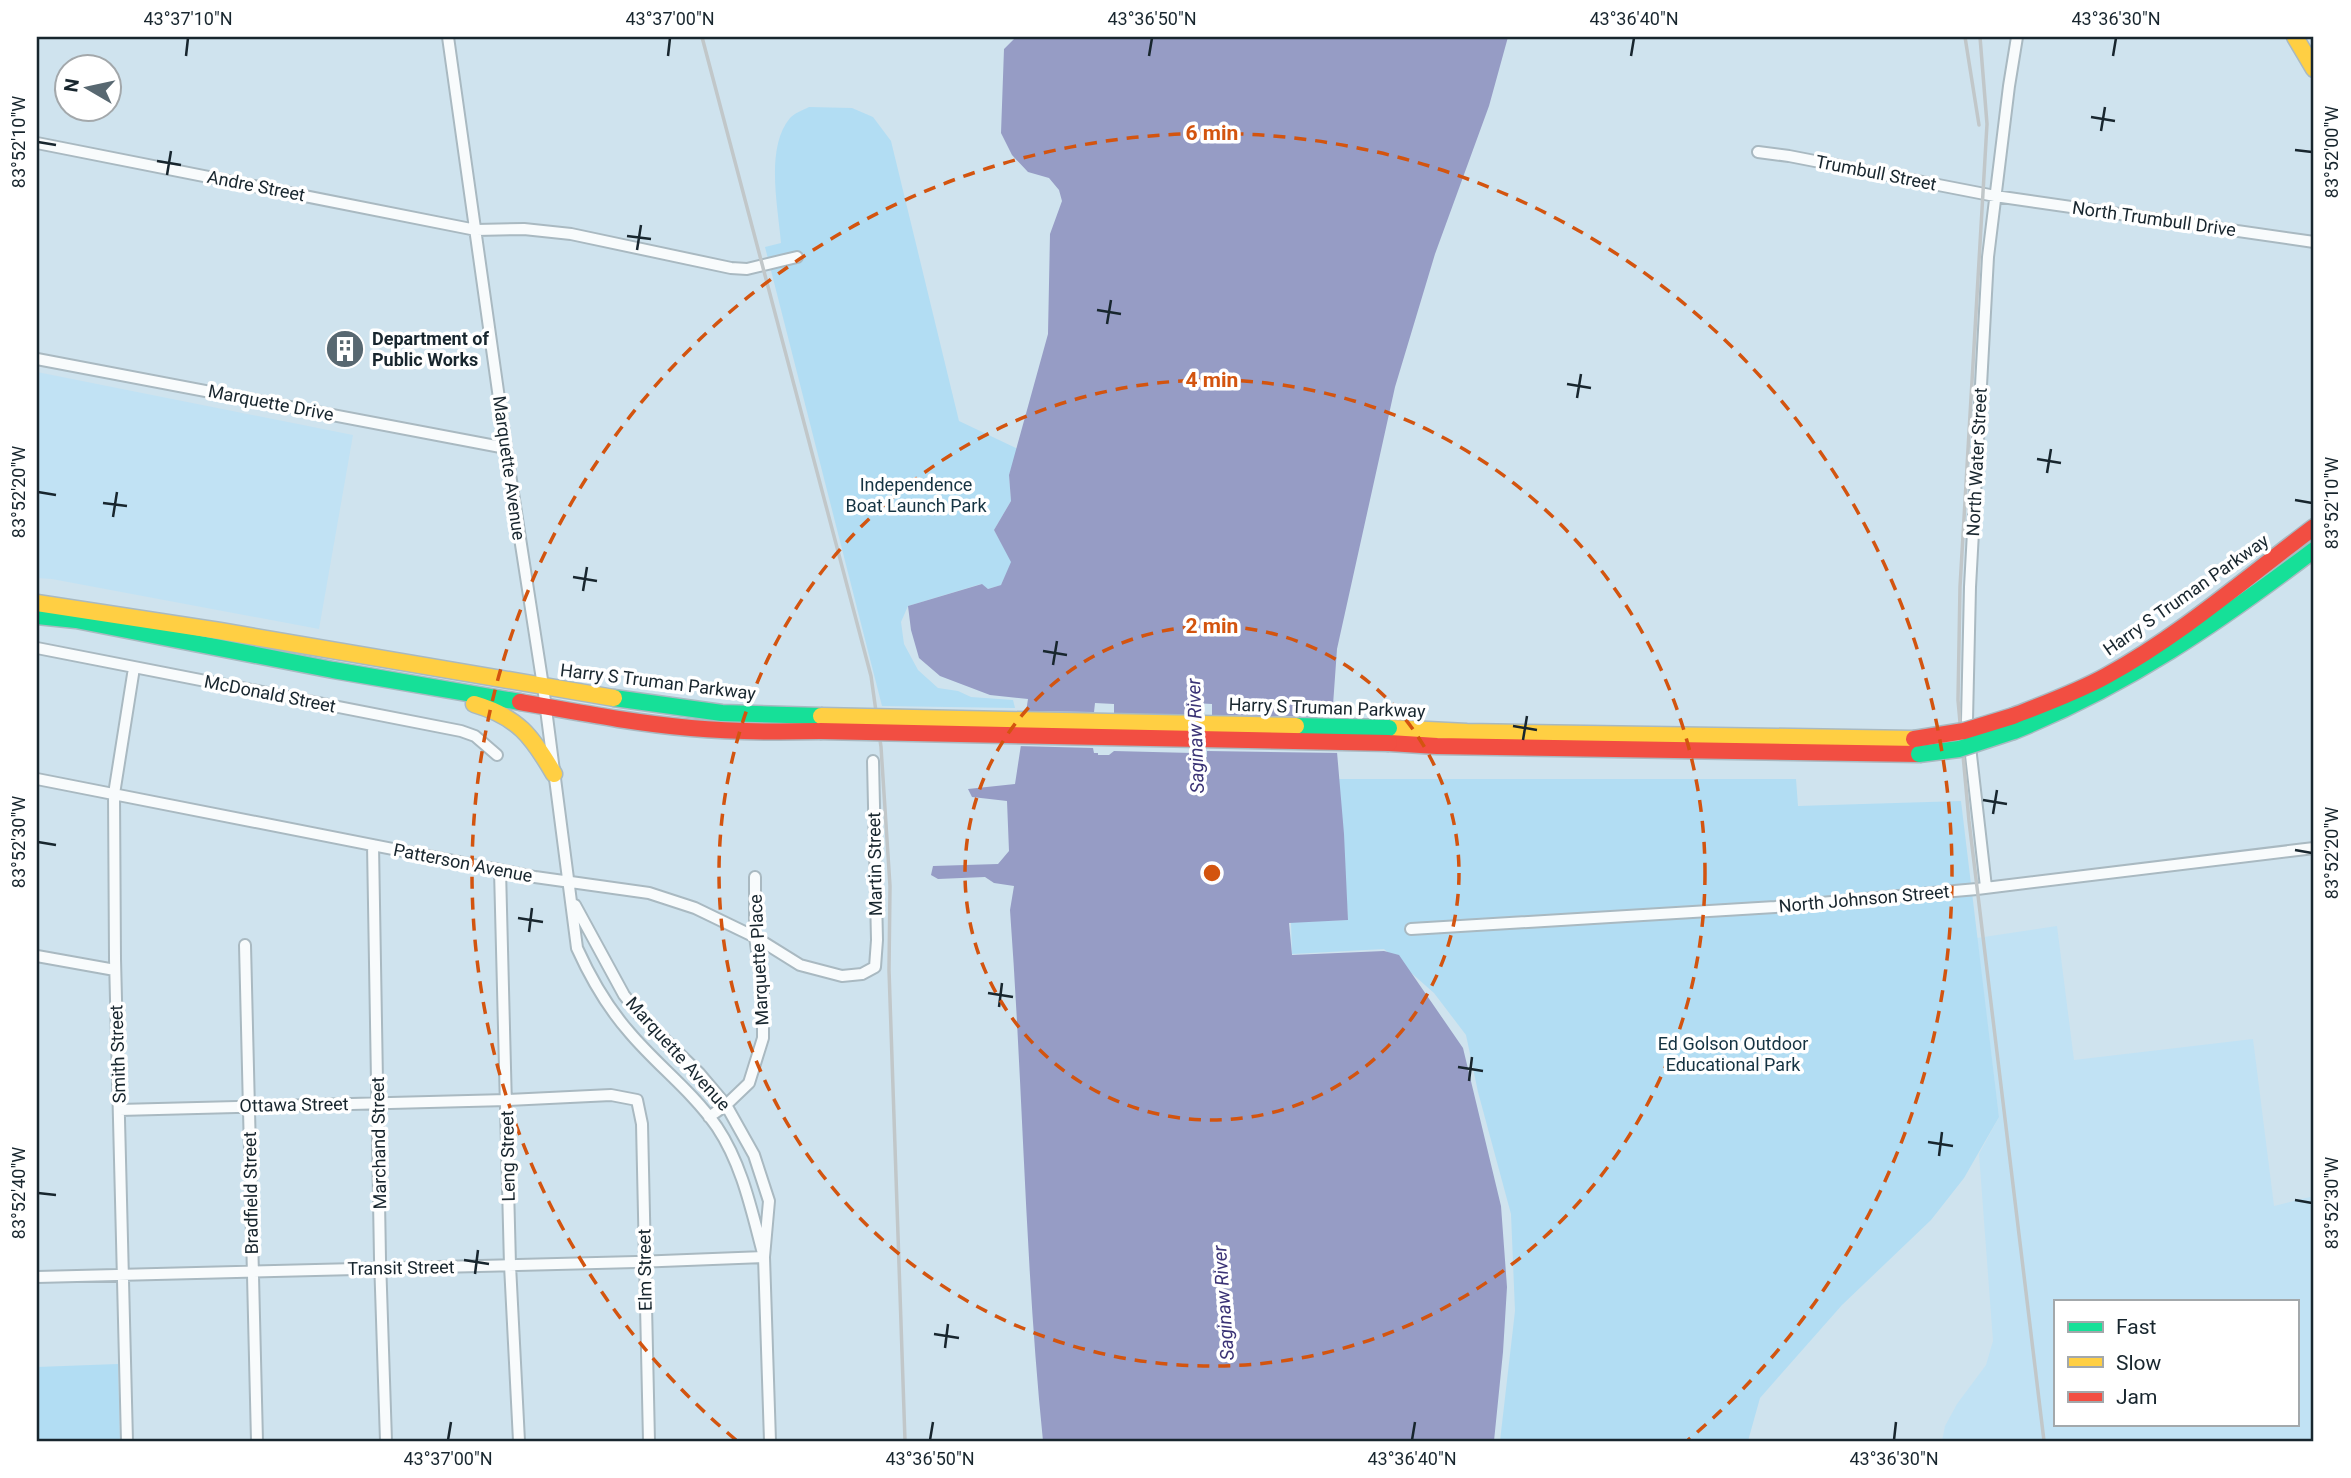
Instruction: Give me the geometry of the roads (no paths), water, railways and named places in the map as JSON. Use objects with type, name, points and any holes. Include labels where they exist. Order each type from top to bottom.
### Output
[{"type":"main road","points":[[2295,37],[2314,69]]},
{"type":"main road","name":"Harry S Truman Parkway","points":[[2013,724],[2130,661],[2314,527]]},
{"type":"main road","name":"Harry S Truman Parkway","points":[[37,603],[206,628],[622,700],[821,724],[1389,736],[1467,732],[1917,747],[1940,737],[2013,724],[2075,707],[2162,660],[2314,550]]},
{"type":"main road","name":"Harry S Truman Parkway","points":[[37,617],[76,620],[436,688],[690,728],[763,732],[821,724]]},
{"type":"main road","points":[[436,688],[514,718],[529,732],[554,774]]},
{"type":"street","name":"Marquette Avenue","points":[[448,37],[506,448],[543,686],[577,948],[598,992],[632,1035],[682,1085],[727,1144],[741,1177],[764,1257]]},
{"type":"street","name":"North Water Street","points":[[1986,887],[1970,754],[1967,664],[1988,257],[1994,195],[2017,37]]},
{"type":"street","name":"Andre Street","points":[[37,143],[476,230],[524,229],[571,234],[731,268],[747,269],[797,257]]},
{"type":"street","name":"Trumbull Street","points":[[1758,152],[1994,195]]},
{"type":"street","name":"North Trumbull Drive","points":[[1994,195],[2314,242]]},
{"type":"street","name":"Marquette Drive","points":[[37,359],[506,448]]},
{"type":"street","name":"McDonald Street","points":[[37,648],[461,731],[475,736],[497,755]]},
{"type":"street","name":"Smith Street","points":[[127,1441],[115,970],[114,794],[134,667]]},
{"type":"street","name":"Martin Street","points":[[873,761],[877,940],[875,967]]},
{"type":"street","name":"Patterson Avenue","points":[[37,779],[569,883],[649,893],[695,908],[755,937],[800,965],[821,972],[842,976],[862,974],[875,967]]},
{"type":"street","name":"Marchand Street","points":[[373,845],[386,1441]]},
{"type":"street","name":"North Johnson Street","points":[[1411,929],[1775,907],[1986,887],[2314,848]]},
{"type":"street","name":"Leng Street","points":[[500,870],[510,1265],[519,1441]]},
{"type":"street","name":"Marquette Place","points":[[726,1105],[749,1083],[762,1038],[763,991],[755,937],[755,877]]},
{"type":"street","name":"Marquette Avenue","points":[[571,898],[624,995],[644,1019],[693,1066],[726,1105],[754,1155],[769,1201],[764,1257],[769,1441]]},
{"type":"street","name":"Bradfield Street","points":[[245,945],[257,1441]]},
{"type":"street","points":[[37,957],[115,970]]},
{"type":"street","name":"Ottawa Street","points":[[119,1110],[611,1095],[637,1100]]},
{"type":"street","name":"Elm Street","points":[[637,1100],[642,1124],[649,1441]]},
{"type":"street","points":[[709,1117],[726,1105]]},
{"type":"street","name":"Transit Street","points":[[37,1277],[764,1257]]},
{"type":"water","name":"Saginaw River","points":[[1016,37],[1508,37],[1489,106],[1435,254],[1395,387],[1337,649],[1333,705],[1348,920],[1289,923],[1292,955],[1384,951],[1399,955],[1463,1048],[1501,1206],[1507,1287],[1494,1441],[1043,1441],[1032,1309],[1010,910],[1014,886],[994,883],[985,877],[938,879],[931,875],[933,866],[998,864],[1009,851],[1007,801],[972,797],[968,789],[1015,784],[1028,699],[990,695],[940,676],[919,658],[908,606],[982,584],[988,589],[1001,585],[1011,562],[994,530],[1011,501],[1009,475],[1048,334],[1050,234],[1062,201],[1059,190],[1049,178],[1028,172],[1012,155],[1001,133],[1004,49]]},
{"type":"railway","points":[[702,37],[871,676],[881,747],[890,886],[889,970],[905,1441]]},
{"type":"railway","points":[[1965,37],[1979,125]]},
{"type":"railway","points":[[1980,37],[1987,124],[1960,587],[1958,700],[1969,821],[2044,1441]]},
{"type":"place","name":"Department of Public Works","points":[[345,349]]},
{"type":"park label","name":"Independence Boat Launch Park","points":[[916,495]]},
{"type":"park label","name":"Ed Golson Outdoor Educational Park","points":[[1733,1054]]}]
